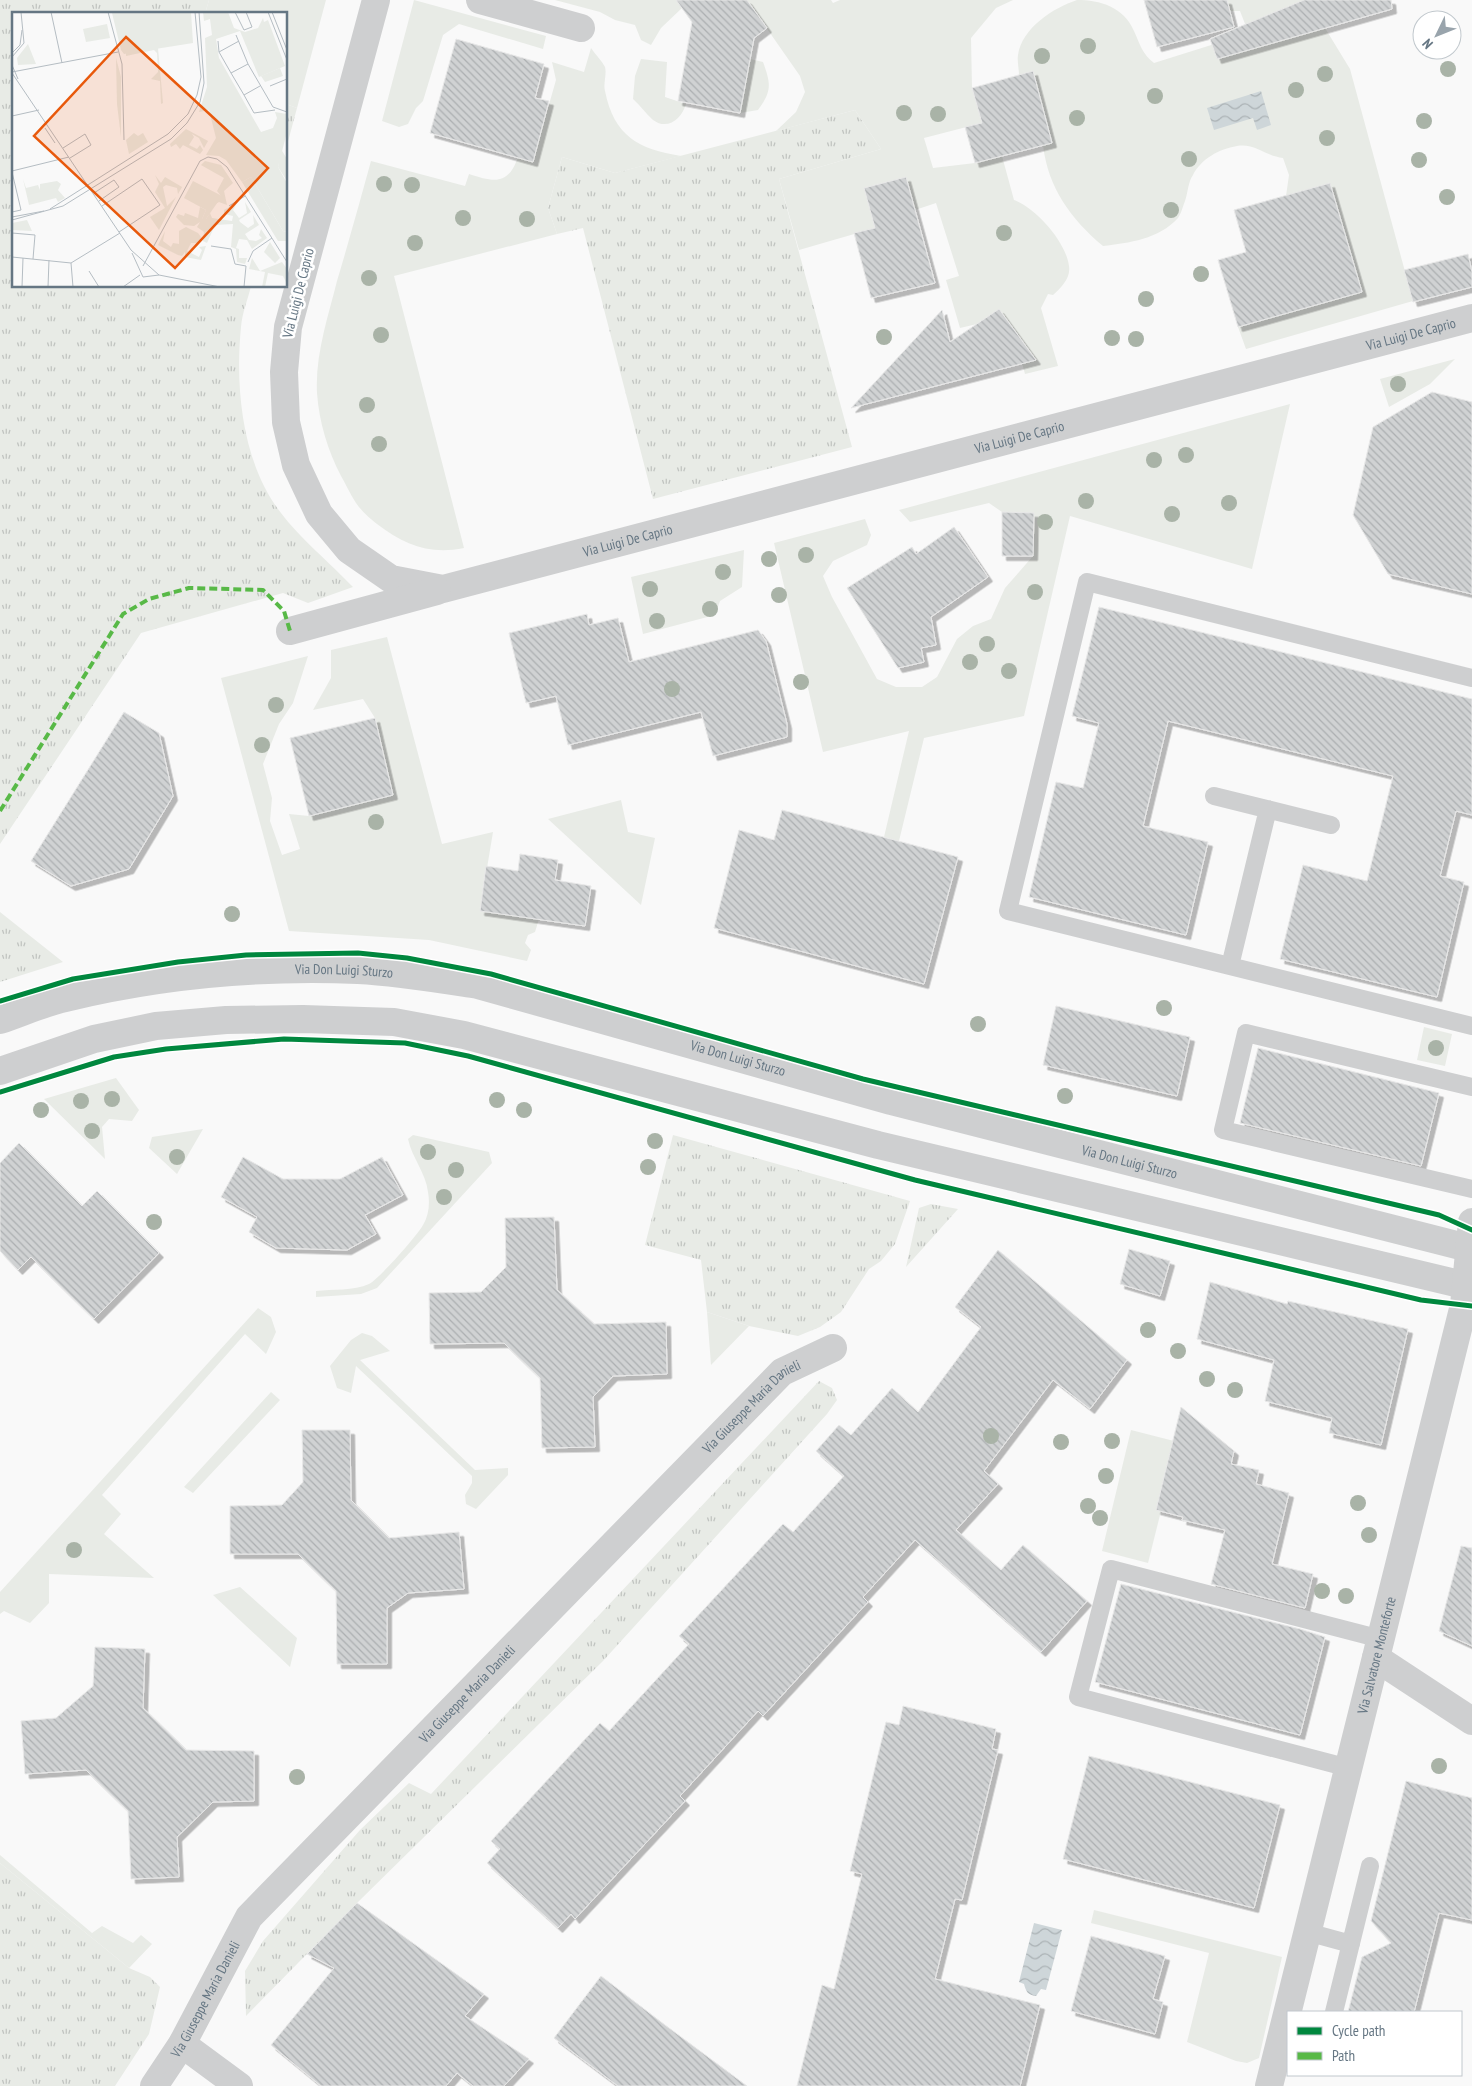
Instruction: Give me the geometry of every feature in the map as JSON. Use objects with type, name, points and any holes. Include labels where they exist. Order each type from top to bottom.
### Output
[{"type":"street","name":"Via Luigi De Caprio","points":[[376,0],[288,328],[284,372],[286,422],[296,465],[319,514],[349,550],[391,578],[443,589],[1472,318]]},
{"type":"street","points":[[480,0],[581,28]]},
{"type":"street","points":[[290,631],[443,589]]},
{"type":"street","name":"Via Don Luigi Sturzo","points":[[0,1020],[72,996],[149,980],[239,971],[358,970],[421,976],[478,986],[891,1101],[1471,1240]]},
{"type":"street","points":[[0,1071],[94,1039],[156,1026],[226,1020],[303,1019],[394,1022],[464,1035],[878,1145],[1469,1286]]},
{"type":"street","name":"Via Salvatore Monteforte","points":[[1288,2011],[1469,1286],[1471,1240]]},
{"type":"street","name":"Via Giuseppe Maria Danieli","points":[[154,2086],[182,2044],[249,1917],[782,1372],[833,1348]]},
{"type":"street","points":[[1379,1649],[1472,1721]]},
{"type":"street","name":"Via Salvatore Monteforte","points":[[1269,2086],[1287,2013]]},
{"type":"street","points":[[182,2044],[239,2086]]},
{"type":"lane","points":[[1472,678],[1087,582],[1008,911],[1472,1026]]},
{"type":"lane","points":[[1214,796],[1331,825]]},
{"type":"lane","points":[[1230,966],[1268,809]]},
{"type":"lane","points":[[1472,1087],[1246,1033],[1223,1130],[1472,1189]]},
{"type":"lane","points":[[1349,1768],[1078,1697],[1111,1569],[1379,1649]]},
{"type":"lane","points":[[1334,2011],[1370,1866]]},
{"type":"lane","points":[[1307,1932],[1351,1944]]},
{"type":"green space","points":[[0,0],[209,0],[206,12],[12,12],[12,288],[250,288],[242,322],[239,375],[244,424],[257,471],[268,493],[288,522],[353,587],[308,603],[283,593],[141,633],[0,844]]},
{"type":"green space","points":[[209,0],[326,0],[297,108],[288,105],[288,12],[206,12]]},
{"type":"green space","points":[[414,0],[546,36],[543,49],[459,24],[443,35],[423,101],[416,108],[408,124],[399,127],[382,121]]},
{"type":"green space","points":[[555,0],[676,0],[682,8],[661,28],[651,45],[641,40],[635,25],[615,20],[600,12]]},
{"type":"green space","points":[[747,0],[831,0],[833,3],[840,0],[1013,0],[996,8],[971,38],[972,88],[982,123],[924,138],[933,168],[975,163],[1002,156],[1014,200],[1023,204],[1040,218],[1049,227],[1062,247],[1069,266],[1068,275],[1065,282],[1053,295],[1048,294],[1041,308],[1058,366],[1025,374],[1018,348],[1024,343],[999,309],[977,324],[960,328],[946,280],[959,276],[936,203],[915,210],[906,177],[864,188],[875,228],[799,250],[779,179],[881,149],[855,110],[776,131],[796,112],[805,92],[800,76]]},
{"type":"green space","points":[[1077,0],[1103,3],[1118,11],[1130,23],[1144,52],[1154,63],[1224,41],[1247,29],[1240,11],[1230,11],[1227,0],[1304,0],[1272,43],[1325,28],[1350,69],[1413,301],[1246,349],[1238,327],[1353,294],[1286,196],[1289,175],[1283,158],[1249,146],[1237,146],[1224,150],[1211,156],[1201,164],[1190,181],[1178,218],[1162,231],[1143,239],[1103,246],[1091,236],[1071,214],[1050,175],[1043,145],[1052,142],[1033,72],[1019,75],[1018,62],[1021,45],[1032,28],[1058,8]]},
{"type":"green space","points":[[591,48],[605,67],[605,88],[609,106],[622,129],[630,138],[640,144],[681,156],[615,173],[562,157],[548,208],[557,234],[394,276],[464,548],[440,550],[407,543],[370,518],[356,502],[332,457],[318,404],[318,365],[323,336],[371,161],[465,186],[469,174],[493,180],[505,177],[510,173],[518,157],[533,161],[556,80],[552,62],[584,72]]},
{"type":"green space","points":[[641,59],[667,62],[665,97],[686,104],[681,114],[674,121],[664,124],[653,120],[633,99],[635,76]]},
{"type":"green space","points":[[750,59],[763,62],[768,76],[769,87],[766,98],[758,110],[740,113]]},
{"type":"green space","points":[[288,105],[297,108],[288,142]]},
{"type":"green space","points":[[855,110],[881,149],[779,179],[852,447],[653,499],[583,228],[557,234],[548,208],[562,157],[615,173]]},
{"type":"green space","points":[[1455,359],[1430,384],[1389,407],[1380,379]]},
{"type":"green space","points":[[1290,404],[1252,569],[1070,516],[1024,716],[924,738],[899,841],[884,837],[909,731],[823,752],[774,543],[865,519],[871,535],[867,545],[833,561],[823,576],[832,597],[877,679],[896,687],[922,687],[937,677],[957,639],[973,626],[991,619],[1005,588],[1033,556],[1034,513],[1002,512],[989,503],[910,522],[899,510]]},
{"type":"green space","points":[[744,550],[742,587],[720,601],[715,615],[643,634],[631,577]]},
{"type":"green space","points":[[387,637],[442,844],[493,832],[480,910],[539,919],[535,932],[528,935],[525,943],[531,950],[527,961],[429,940],[289,931],[221,678],[308,656],[293,703],[279,724],[263,764],[272,798],[270,821],[282,855],[300,849],[289,814],[309,816],[393,795],[375,718],[363,699],[313,710],[331,678],[331,650]]},
{"type":"green space","points":[[621,800],[628,832],[655,838],[641,905],[548,819]]},
{"type":"green space","points":[[0,912],[63,962],[0,982]]},
{"type":"green space","points":[[1424,1027],[1452,1034],[1445,1066],[1417,1060]]},
{"type":"green space","points":[[116,1078],[139,1110],[132,1121],[109,1119],[102,1127],[105,1159],[44,1099]]},
{"type":"green space","points":[[203,1129],[177,1174],[149,1148],[152,1137]]},
{"type":"green space","points":[[413,1135],[489,1152],[492,1163],[377,1288],[361,1294],[316,1297],[316,1291],[350,1289],[369,1284],[398,1257],[423,1225],[428,1213],[429,1196],[425,1178],[408,1139]]},
{"type":"green space","points":[[673,1135],[910,1201],[895,1244],[881,1261],[869,1269],[841,1312],[820,1327],[798,1336],[749,1326],[707,1312],[701,1260],[645,1245]]},
{"type":"green space","points":[[931,1204],[958,1209],[906,1267],[919,1208]]},
{"type":"green space","points":[[258,1308],[271,1317],[276,1332],[266,1354],[245,1334],[102,1495],[121,1514],[104,1534],[154,1578],[49,1574],[49,1603],[30,1623],[4,1611],[0,1614],[0,1592]]},
{"type":"green space","points":[[707,1312],[749,1326],[711,1365]]},
{"type":"green space","points":[[362,1333],[372,1336],[390,1351],[360,1360],[475,1470],[508,1468],[508,1475],[476,1509],[466,1504],[465,1495],[472,1483],[472,1476],[356,1366],[351,1393],[337,1388],[330,1366],[351,1340]]},
{"type":"green space","points":[[819,1381],[832,1388],[837,1400],[827,1414],[603,1661],[357,1903],[246,2016],[245,1971],[263,1941],[360,1830],[409,1783],[431,1794]]},
{"type":"green space","points":[[271,1392],[280,1400],[193,1493],[184,1487]]},
{"type":"green space","points":[[1131,1430],[1174,1441],[1156,1510],[1161,1511],[1148,1563],[1102,1551]]},
{"type":"green space","points":[[240,1587],[297,1638],[290,1667],[213,1595]]},
{"type":"green space","points":[[0,1855],[92,1933],[102,1926],[133,1943],[141,1935],[152,1944],[129,1968],[0,1863]]},
{"type":"green space","points":[[0,1863],[129,1968],[150,1977],[160,1987],[149,2034],[115,2086],[0,2086]]},
{"type":"green space","points":[[1094,1910],[1282,1957],[1259,2058],[1247,2063],[1236,2061],[1187,2042],[1209,1953],[1091,1923]]},
{"type":"water","points":[[1261,91],[1271,125],[1257,130],[1253,118],[1214,130],[1207,108]]},
{"type":"water","points":[[1034,1923],[1062,1930],[1046,1990],[1041,1989],[1036,1996],[1029,1994],[1024,1984],[1019,1982]]},
{"type":"building","points":[[676,0],[747,0],[767,28],[754,38],[740,113],[678,101],[692,22]]},
{"type":"building","points":[[1144,0],[1227,0],[1234,27],[1157,47]]},
{"type":"building","points":[[1304,0],[1391,0],[1392,9],[1217,59],[1210,39]]},
{"type":"building","points":[[456,39],[544,64],[535,98],[549,101],[533,162],[430,133]]},
{"type":"building","points":[[1033,71],[1052,143],[975,163],[965,127],[982,123],[972,88]]},
{"type":"building","points":[[906,177],[935,283],[871,298],[854,233],[875,228],[864,188]]},
{"type":"building","points":[[1330,183],[1362,292],[1238,327],[1218,260],[1246,252],[1234,210]]},
{"type":"building","points":[[1468,254],[1472,272],[1472,287],[1413,302],[1404,270]]},
{"type":"building","points":[[999,309],[1036,360],[851,408],[942,310],[950,342]]},
{"type":"building","points":[[1432,392],[1472,402],[1472,594],[1388,574],[1353,515],[1373,427]]},
{"type":"building","points":[[1002,512],[1034,513],[1033,556],[1002,556]]},
{"type":"building","points":[[954,527],[988,577],[931,617],[936,645],[921,648],[924,662],[898,668],[847,588],[912,547],[916,554]]},
{"type":"building","points":[[1099,607],[1472,699],[1472,815],[1456,811],[1440,876],[1464,882],[1437,997],[1280,959],[1303,865],[1367,881],[1393,776],[1168,721],[1143,826],[1208,842],[1186,935],[1029,897],[1056,782],[1083,788],[1099,723],[1072,716]]},
{"type":"building","points":[[587,614],[589,625],[618,618],[629,662],[758,630],[766,641],[787,724],[787,737],[713,756],[701,712],[568,745],[556,696],[526,703],[509,633]]},
{"type":"building","points":[[124,712],[159,733],[173,796],[129,869],[71,886],[31,861]]},
{"type":"building","points":[[375,718],[393,795],[309,816],[290,738]]},
{"type":"building","points":[[782,810],[958,857],[924,984],[714,928],[739,830],[774,840]]},
{"type":"building","points":[[520,854],[558,860],[555,880],[591,886],[585,926],[480,911],[486,866],[518,871]]},
{"type":"building","points":[[1056,1006],[1190,1037],[1177,1096],[1043,1065]]},
{"type":"building","points":[[1258,1048],[1439,1093],[1421,1166],[1240,1123]]},
{"type":"building","points":[[19,1143],[82,1206],[97,1191],[159,1253],[94,1319],[31,1257],[18,1270],[0,1251],[0,1163]]},
{"type":"building","points":[[243,1157],[283,1179],[340,1179],[382,1157],[403,1195],[365,1215],[376,1234],[347,1250],[276,1248],[249,1232],[257,1217],[221,1197]]},
{"type":"building","points":[[554,1217],[557,1290],[594,1324],[666,1322],[667,1374],[613,1376],[593,1397],[595,1447],[542,1448],[540,1378],[504,1343],[430,1344],[429,1293],[481,1292],[506,1267],[505,1218]]},
{"type":"building","points":[[1129,1249],[1170,1261],[1160,1296],[1120,1284]]},
{"type":"building","points":[[998,1250],[1127,1360],[1090,1409],[1053,1380],[984,1471],[998,1484],[956,1530],[1001,1570],[1023,1545],[1087,1601],[1041,1652],[915,1540],[863,1597],[868,1602],[763,1716],[758,1711],[680,1796],[685,1801],[575,1919],[571,1914],[558,1928],[487,1863],[500,1849],[491,1841],[600,1723],[609,1731],[689,1644],[679,1636],[783,1524],[793,1532],[844,1476],[816,1451],[839,1425],[851,1435],[892,1388],[918,1412],[981,1327],[955,1307]]},
{"type":"building","points":[[1210,1282],[1287,1304],[1288,1301],[1408,1329],[1381,1445],[1329,1433],[1332,1418],[1265,1401],[1274,1360],[1197,1339]]},
{"type":"building","points":[[1181,1407],[1234,1451],[1231,1464],[1259,1470],[1256,1484],[1289,1493],[1272,1564],[1313,1574],[1305,1608],[1211,1584],[1225,1530],[1182,1520],[1183,1517],[1156,1510]]},
{"type":"building","points":[[302,1430],[350,1430],[351,1500],[389,1538],[459,1532],[464,1589],[408,1593],[387,1608],[387,1664],[337,1664],[336,1591],[298,1554],[230,1554],[230,1506],[282,1505],[303,1482]]},
{"type":"building","points":[[1461,1546],[1472,1548],[1472,1646],[1439,1631]]},
{"type":"building","points":[[1121,1584],[1325,1637],[1300,1735],[1095,1682]]},
{"type":"building","points":[[95,1647],[145,1649],[143,1708],[186,1750],[254,1751],[254,1801],[213,1802],[177,1837],[179,1877],[131,1879],[128,1811],[86,1770],[25,1774],[21,1721],[56,1718],[93,1686]]},
{"type":"building","points":[[903,1706],[996,1729],[992,1749],[998,1750],[962,1900],[955,1899],[935,1979],[1040,2005],[1020,2086],[797,2086],[822,1985],[834,1989],[862,1874],[850,1871],[886,1722],[899,1725]]},
{"type":"building","points":[[1089,1756],[1280,1805],[1254,1908],[1063,1859]]},
{"type":"building","points":[[1406,1781],[1472,1798],[1472,1920],[1439,1913],[1414,2011],[1348,2011],[1362,1957],[1391,1943],[1371,1921]]},
{"type":"building","points":[[357,1903],[484,1994],[465,2016],[529,2059],[504,2086],[473,2086],[457,2073],[446,2086],[321,2086],[271,2045],[334,1968],[307,1954]]},
{"type":"building","points":[[1091,1936],[1165,1956],[1153,1999],[1163,2002],[1155,2034],[1071,2011]]},
{"type":"building","points":[[601,1976],[747,2086],[618,2086],[554,2038]]},
{"type":"marked path","points":[[0,811],[123,614],[149,599],[189,588],[263,590],[284,611],[290,631]]},
{"type":"cycle path","points":[[0,1001],[73,979],[178,962],[246,955],[358,953],[407,958],[491,974],[863,1079],[1439,1215],[1472,1230]]},
{"type":"cycle path","points":[[0,1092],[114,1057],[166,1049],[284,1039],[405,1043],[468,1056],[915,1180],[1421,1300],[1472,1306]]}]
